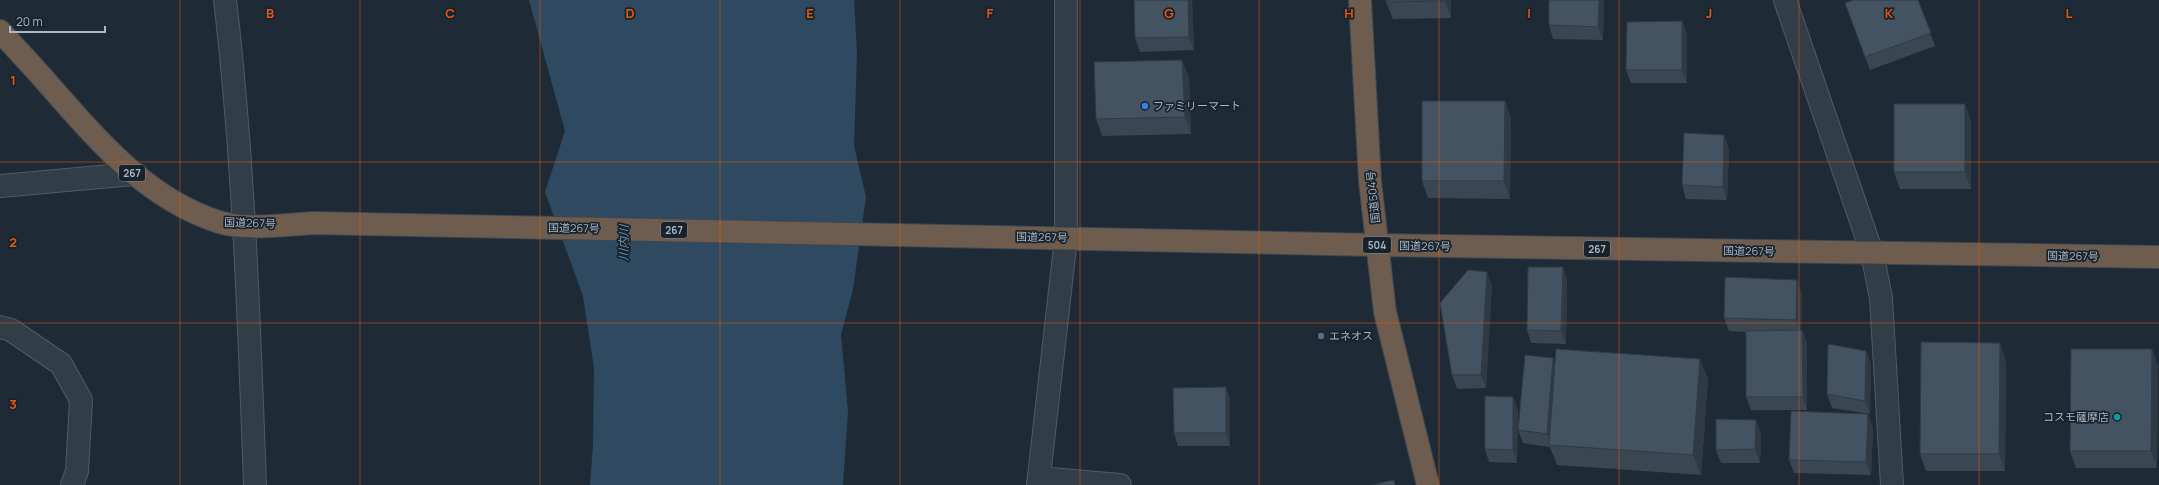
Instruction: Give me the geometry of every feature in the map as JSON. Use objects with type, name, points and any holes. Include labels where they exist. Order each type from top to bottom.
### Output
[{"type":"highway","name":"国道504号","points":[[1360,0],[1370,181],[1386,312],[1428,485]]},
{"type":"highway","name":"国道267号","points":[[0,31],[87,128],[133,174],[187,208],[219,222],[245,226],[312,223],[1377,245],[1872,254],[2159,257]]},
{"type":"street","points":[[225,0],[234,77],[240,179],[245,226],[256,485]]},
{"type":"street","points":[[1066,0],[1066,238],[1038,482],[1120,485]]},
{"type":"street","points":[[1785,0],[1872,254],[1881,298],[1892,485]]},
{"type":"street","points":[[0,186],[133,174]]},
{"type":"street","points":[[0,326],[11,330],[61,364],[81,400],[77,471],[72,485]]},
{"type":"water","name":"川内川","points":[[529,0],[854,0],[857,52],[854,146],[866,197],[853,289],[841,335],[848,411],[843,485],[590,485],[593,445],[594,368],[583,296],[545,192],[565,131]]},
{"type":"building","points":[[1134,0],[1188,0],[1189,37],[1135,38]]},
{"type":"building","points":[[1386,0],[1445,0],[1445,1],[1386,2]]},
{"type":"building","points":[[1549,0],[1599,0],[1598,27],[1549,25]]},
{"type":"building","points":[[1854,0],[1918,0],[1931,33],[1865,57],[1845,3]]},
{"type":"building","points":[[1682,21],[1682,70],[1626,70],[1627,22]]},
{"type":"building","name":"ファミリーマート","points":[[1182,60],[1185,117],[1096,119],[1094,62]]},
{"type":"building","points":[[1422,101],[1505,101],[1504,181],[1422,181]]},
{"type":"building","points":[[1894,104],[1965,104],[1965,172],[1894,172]]},
{"type":"building","points":[[1684,133],[1724,135],[1723,187],[1682,185]]},
{"type":"building","points":[[1528,267],[1563,267],[1561,331],[1527,330]]},
{"type":"building","points":[[1468,270],[1487,272],[1481,375],[1452,375],[1440,303]]},
{"type":"building","points":[[1725,277],[1797,280],[1796,320],[1724,318]]},
{"type":"building","points":[[1802,330],[1803,397],[1746,397],[1746,331]]},
{"type":"building","points":[[1921,342],[2000,343],[1999,454],[1920,454]]},
{"type":"building","points":[[1828,344],[1866,351],[1865,401],[1827,394]]},
{"type":"building","points":[[1556,349],[1700,359],[1693,455],[1549,445]]},
{"type":"building","name":"コスモ薩摩店","points":[[2071,349],[2152,349],[2151,451],[2070,451]]},
{"type":"building","points":[[1525,355],[1553,358],[1547,434],[1518,430]]},
{"type":"building","points":[[1226,387],[1226,433],[1174,433],[1173,388]]},
{"type":"building","points":[[1485,396],[1513,397],[1513,450],[1485,449]]},
{"type":"building","points":[[1791,411],[1868,414],[1866,462],[1789,460]]},
{"type":"building","points":[[1716,419],[1756,420],[1755,449],[1716,450]]},
{"type":"building","points":[[1394,480],[1395,485],[1371,485]]},
{"type":"place","name":"ファミリーマート","points":[[1145,106]]},
{"type":"place","name":"エネオス","points":[[1321,336]]},
{"type":"place","name":"コスモ薩摩店","points":[[2117,417]]}]
